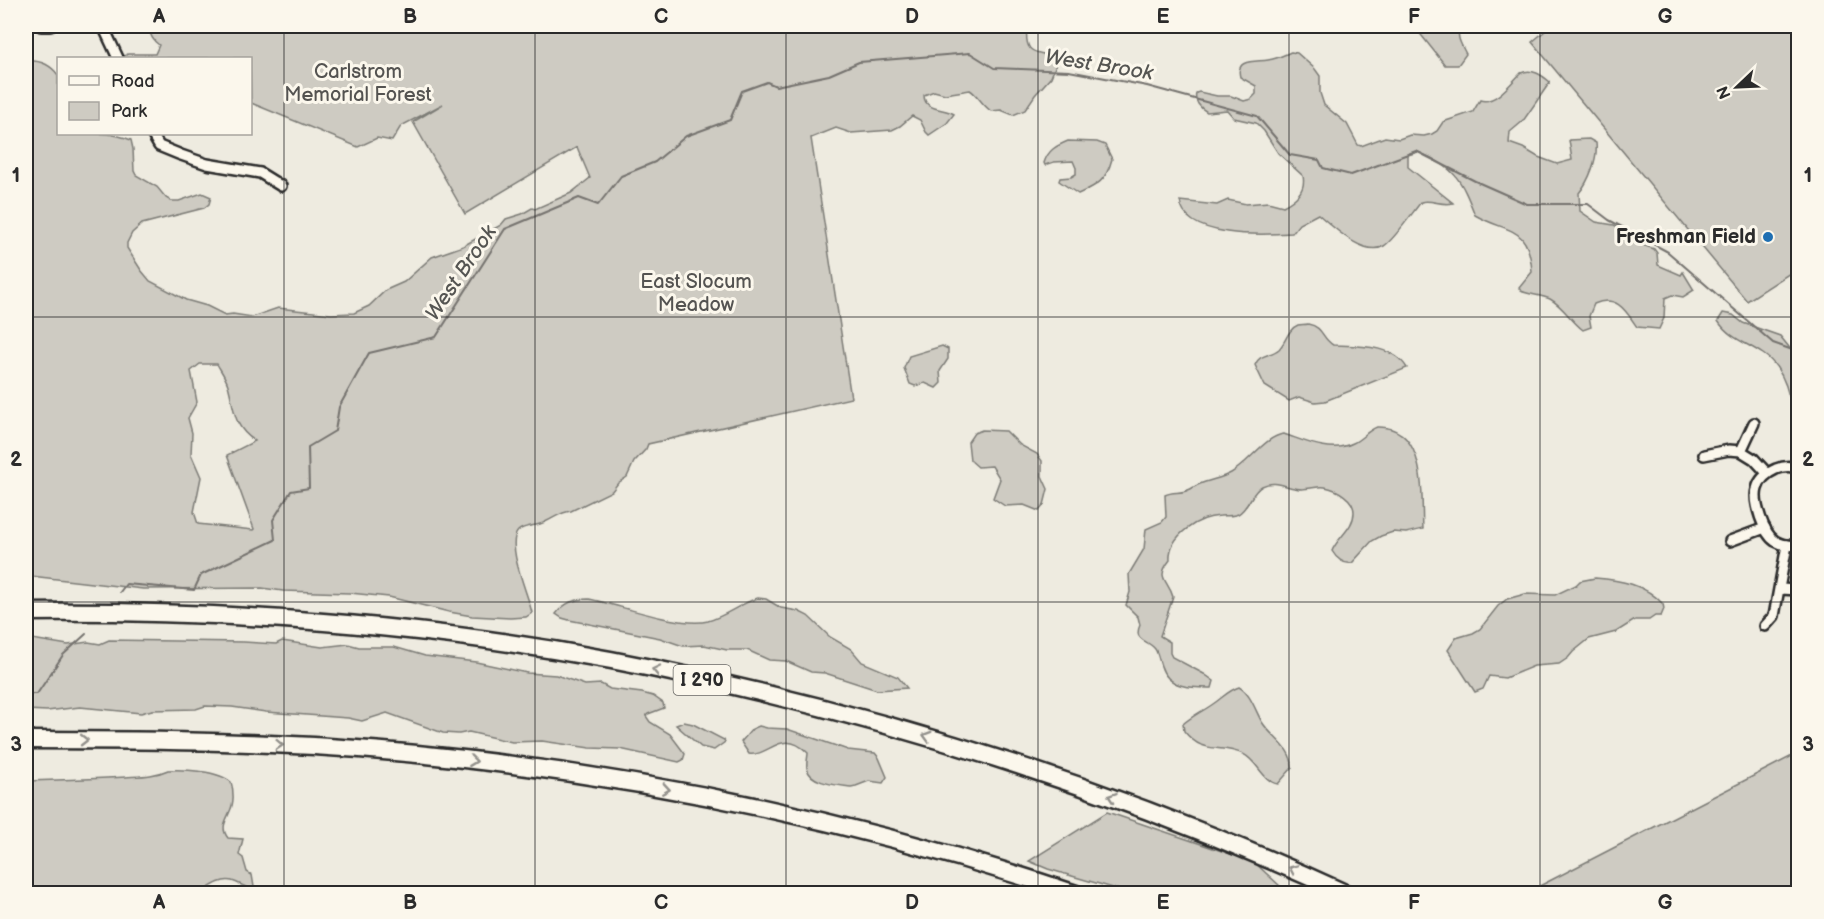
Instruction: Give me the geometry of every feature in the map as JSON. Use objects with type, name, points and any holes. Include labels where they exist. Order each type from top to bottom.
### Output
[{"type":"highway","name":"I 290","points":[[26,612],[148,613],[238,617],[426,632],[609,660],[678,674],[855,716],[945,741],[1144,808],[1261,855],[1347,894]]},
{"type":"highway","points":[[26,740],[259,743],[416,754],[549,771],[687,793],[831,824],[998,868],[1076,894]]},
{"type":"street","points":[[42,26],[50,26]]},
{"type":"street","points":[[103,26],[118,57]]},
{"type":"street","points":[[153,135],[159,146],[181,155],[207,164],[260,173],[280,186]]},
{"type":"street","points":[[1741,452],[1754,423]]},
{"type":"street","points":[[1704,455],[1728,450],[1741,452],[1754,459],[1767,473]]},
{"type":"street","points":[[1798,470],[1785,466],[1767,473],[1759,484],[1756,496],[1765,528],[1776,542],[1798,545]]},
{"type":"street","points":[[1730,541],[1765,528]]},
{"type":"street","points":[[1765,626],[1774,616],[1787,545]]},
{"type":"street","points":[[1780,589],[1798,590]]},
{"type":"green space","points":[[150,26],[1027,26],[1028,46],[1036,52],[1052,57],[1057,62],[1051,77],[1025,110],[1013,115],[1001,110],[991,111],[970,90],[945,94],[934,91],[924,95],[927,104],[954,114],[947,123],[929,135],[920,120],[912,116],[892,130],[851,133],[836,128],[811,138],[851,398],[648,444],[634,462],[627,477],[612,491],[544,523],[518,531],[514,547],[516,559],[532,613],[526,617],[510,618],[472,616],[389,597],[350,593],[283,591],[262,588],[143,589],[31,576],[26,578],[26,61],[44,63],[57,74],[57,135],[114,135],[131,140],[136,175],[157,187],[166,198],[179,201],[202,193],[211,197],[209,204],[204,208],[142,224],[132,233],[127,248],[150,281],[186,300],[207,306],[225,315],[252,317],[278,308],[331,314],[354,313],[369,306],[386,290],[404,282],[432,257],[463,246],[501,225],[506,219],[571,193],[590,178],[577,147],[465,214],[413,122],[443,104],[401,126],[392,141],[377,138],[358,147],[252,103],[252,57],[122,57],[128,54],[155,54],[159,45],[152,37]],"holes":[[[200,364],[217,364],[227,382],[238,423],[255,441],[227,455],[253,530],[198,524],[194,512],[201,477],[191,454],[192,433],[188,418],[197,402],[191,371]]]},
{"type":"green space","points":[[1414,26],[1461,26],[1459,37],[1466,54],[1458,65],[1445,65]]},
{"type":"green space","points":[[1551,26],[1798,26],[1798,268],[1747,301],[1532,42]]},
{"type":"green space","points":[[1291,52],[1297,53],[1315,69],[1320,76],[1320,93],[1324,105],[1347,124],[1358,145],[1361,146],[1385,137],[1399,139],[1410,135],[1432,134],[1443,122],[1473,112],[1480,100],[1486,101],[1497,96],[1521,73],[1529,71],[1540,75],[1550,82],[1523,121],[1510,132],[1509,143],[1557,164],[1572,160],[1569,140],[1589,139],[1596,143],[1596,155],[1592,169],[1579,193],[1580,211],[1596,222],[1614,225],[1631,233],[1640,244],[1654,249],[1657,253],[1658,265],[1681,275],[1683,272],[1694,290],[1683,297],[1672,295],[1665,298],[1664,318],[1659,329],[1637,327],[1620,306],[1609,301],[1602,301],[1594,304],[1589,316],[1591,327],[1583,330],[1550,299],[1521,291],[1519,288],[1532,272],[1530,257],[1521,238],[1475,215],[1461,183],[1449,169],[1418,152],[1408,155],[1408,167],[1453,203],[1421,202],[1398,233],[1384,246],[1376,249],[1367,248],[1348,239],[1318,214],[1299,224],[1292,233],[1227,232],[1195,222],[1185,213],[1180,201],[1217,205],[1228,200],[1246,204],[1268,202],[1283,206],[1292,201],[1301,190],[1303,176],[1278,153],[1256,123],[1234,118],[1227,110],[1207,112],[1196,99],[1196,93],[1199,92],[1231,96],[1244,101],[1251,99],[1256,94],[1256,86],[1240,77],[1239,71],[1243,64],[1280,57]]},
{"type":"green space","points":[[1068,141],[1097,142],[1105,145],[1112,159],[1104,177],[1091,188],[1078,194],[1059,181],[1060,178],[1076,174],[1073,161],[1045,165],[1044,163],[1053,149]]},
{"type":"green space","points":[[1723,313],[1733,315],[1743,323],[1780,336],[1793,352],[1798,353],[1798,400],[1789,396],[1780,373],[1768,358],[1722,327],[1718,321]]},
{"type":"green space","points":[[1308,324],[1320,330],[1333,345],[1363,346],[1384,350],[1401,360],[1407,368],[1325,401],[1315,402],[1299,397],[1289,401],[1265,386],[1255,365],[1262,357],[1279,349],[1295,327]]},
{"type":"green space","points":[[942,346],[948,349],[948,359],[940,371],[941,383],[936,388],[925,383],[915,386],[910,384],[904,368],[909,356]]},
{"type":"green space","points":[[1377,427],[1394,430],[1405,438],[1413,450],[1421,482],[1423,529],[1406,533],[1393,532],[1381,536],[1372,541],[1352,563],[1346,563],[1332,551],[1349,528],[1353,518],[1353,507],[1348,499],[1339,492],[1325,487],[1297,489],[1277,484],[1267,484],[1258,489],[1238,514],[1211,517],[1194,524],[1186,529],[1174,543],[1170,560],[1163,571],[1164,579],[1173,597],[1160,636],[1170,642],[1172,657],[1214,681],[1212,688],[1197,688],[1182,686],[1169,679],[1164,674],[1155,649],[1138,634],[1140,625],[1138,617],[1126,605],[1130,592],[1129,574],[1144,549],[1146,529],[1162,522],[1166,517],[1165,495],[1185,491],[1231,473],[1277,436],[1284,434],[1309,443],[1336,447],[1353,443]]},
{"type":"green space","points":[[982,430],[1006,431],[1020,445],[1037,454],[1042,461],[1042,476],[1048,489],[1044,505],[1039,511],[1024,505],[1005,506],[993,498],[1000,479],[992,466],[978,467],[970,460],[968,442],[974,433]]},
{"type":"green space","points":[[1595,578],[1632,584],[1648,592],[1663,604],[1664,609],[1661,616],[1655,616],[1649,620],[1635,620],[1616,632],[1589,639],[1559,664],[1534,666],[1505,678],[1489,676],[1483,689],[1475,692],[1448,650],[1456,638],[1480,629],[1498,606],[1507,599],[1525,594],[1555,595],[1580,581]]},
{"type":"green space","points":[[758,598],[808,616],[830,637],[851,649],[862,662],[898,677],[907,688],[877,690],[825,673],[811,672],[786,661],[769,660],[747,650],[727,650],[704,645],[683,646],[660,638],[569,620],[556,614],[571,602],[589,599],[666,619],[696,622],[715,619]]},
{"type":"green space","points":[[26,638],[68,645],[88,642],[100,644],[109,640],[276,644],[282,641],[322,647],[348,644],[359,647],[394,647],[425,656],[476,662],[527,673],[556,675],[585,685],[601,684],[610,689],[653,696],[663,703],[664,708],[646,716],[650,722],[670,734],[685,754],[683,760],[679,762],[620,749],[590,748],[542,741],[512,742],[469,732],[443,733],[387,713],[362,721],[205,706],[196,709],[152,710],[141,713],[80,707],[47,711],[26,710]]},
{"type":"green space","points":[[1239,687],[1250,698],[1262,722],[1289,754],[1292,768],[1278,784],[1268,779],[1243,754],[1198,744],[1184,731],[1183,724],[1186,721]]},
{"type":"green space","points":[[684,722],[693,724],[725,742],[714,750],[701,747],[676,725]]},
{"type":"green space","points":[[759,726],[787,729],[848,750],[875,753],[887,777],[883,783],[869,781],[851,787],[819,781],[809,773],[807,768],[808,753],[791,743],[783,743],[756,754],[749,754],[741,742],[752,729]]},
{"type":"green space","points":[[1798,753],[1798,893],[1526,893],[1765,770]]},
{"type":"green space","points":[[168,770],[210,773],[231,782],[233,801],[224,831],[228,838],[243,839],[239,855],[243,858],[247,872],[252,875],[254,887],[251,889],[228,880],[215,884],[200,893],[26,893],[26,781],[142,776]]},
{"type":"green space","points":[[1107,812],[1254,862],[1281,887],[1273,894],[1130,893],[1048,869],[1029,861]]},
{"type":"waterway","name":"West Brook","points":[[120,592],[126,584],[194,590],[201,575],[275,540],[273,520],[291,491],[309,488],[308,447],[335,431],[339,407],[369,353],[436,337],[505,229],[579,198],[598,205],[621,176],[655,162],[686,136],[730,120],[742,91],[767,82],[776,86],[829,75],[859,62],[970,53],[994,68],[1069,71],[1147,86],[1257,116],[1290,155],[1319,160],[1323,168],[1351,175],[1416,151],[1527,204],[1588,204],[1609,220],[1668,252],[1773,343],[1798,352]]},
{"type":"waterway","name":"West Brook","points":[[26,694],[37,694],[63,655],[86,634]]},
{"type":"place","name":"Freshman Field","points":[[1768,237]]},
{"type":"park label","name":"Carlstrom Memorial Forest","points":[[358,84]]},
{"type":"park label","name":"East Slocum Meadow","points":[[696,294]]}]
